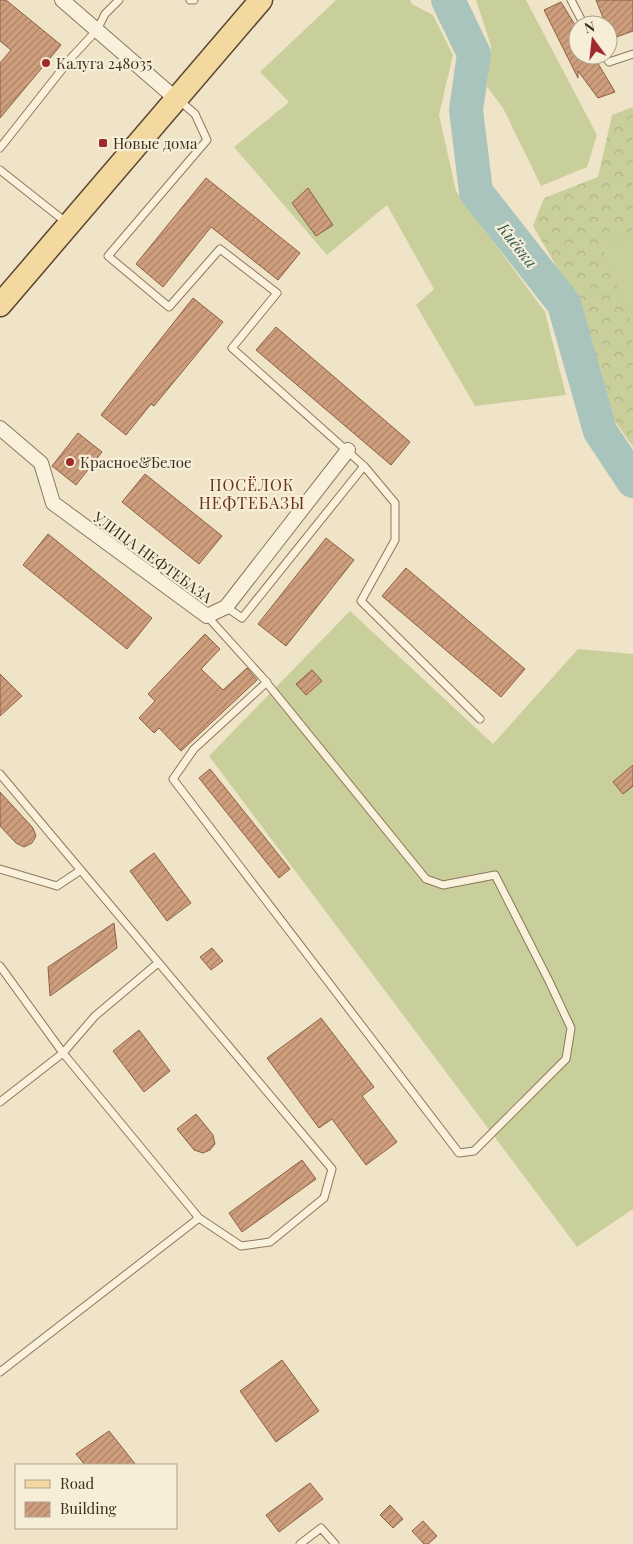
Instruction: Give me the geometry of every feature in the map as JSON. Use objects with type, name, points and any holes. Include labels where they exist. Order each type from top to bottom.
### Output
[{"type":"main road","points":[[3,297],[70,225],[175,98],[261,0]]},
{"type":"street","points":[[62,0],[175,98]]},
{"type":"street","name":"УЛИЦА НЕФТЕБАЗА","points":[[0,428],[41,463],[53,503],[207,616],[226,606],[348,450]]},
{"type":"lane","points":[[0,148],[71,58],[97,30],[105,14],[119,0]]},
{"type":"lane","points":[[571,0],[579,15]]},
{"type":"lane","points":[[618,59],[633,54]]},
{"type":"lane","points":[[175,98],[196,114],[207,140],[108,256],[169,307],[220,250],[276,293],[232,348],[348,450],[364,466],[394,503],[395,540],[361,601],[480,719]]},
{"type":"lane","points":[[0,170],[70,225]]},
{"type":"lane","points":[[226,606],[242,618],[364,466]]},
{"type":"lane","points":[[207,616],[267,682],[426,879],[443,885],[495,875],[550,981],[571,1028],[566,1059],[474,1151],[459,1153],[173,778],[194,749],[267,682]]},
{"type":"lane","points":[[0,774],[332,1169],[324,1198],[270,1242],[241,1246],[198,1218],[63,1053],[0,966]]},
{"type":"lane","points":[[0,869],[57,886],[81,870]]},
{"type":"lane","points":[[0,1102],[63,1053],[95,1016],[158,962]]},
{"type":"lane","points":[[0,1372],[198,1218]]},
{"type":"lane","points":[[300,1544],[321,1528],[335,1544]]},
{"type":"green space","points":[[336,0],[410,0],[412,4],[433,15],[453,55],[439,115],[456,191],[545,312],[566,395],[475,406],[416,305],[434,289],[387,205],[327,255],[234,147],[289,102],[260,72]]},
{"type":"green space","points":[[476,0],[526,0],[597,135],[587,167],[541,186],[503,108],[487,87],[491,46]]},
{"type":"green space","points":[[633,107],[633,447],[612,417],[581,309],[533,226],[544,198],[598,177],[612,115]]},
{"type":"green space","points":[[633,231],[633,327],[603,249]]},
{"type":"green space","points":[[350,611],[493,744],[578,649],[633,654],[633,1209],[577,1247],[209,756]]},
{"type":"building","points":[[0,0],[6,0],[61,45],[0,118],[0,63],[11,50],[0,41]]},
{"type":"building","points":[[596,0],[633,0],[633,31],[618,36],[618,15],[602,15]]},
{"type":"building","points":[[561,2],[569,15],[568,58],[544,10]]},
{"type":"building","points":[[572,65],[599,65],[615,92],[598,98],[578,71],[578,78]]},
{"type":"building","points":[[206,178],[300,253],[278,280],[211,227],[163,287],[136,264]]},
{"type":"building","points":[[308,188],[333,225],[316,236],[292,203]]},
{"type":"building","points":[[193,298],[223,322],[154,406],[151,404],[126,435],[101,415]]},
{"type":"building","points":[[276,327],[410,442],[391,465],[256,350]]},
{"type":"building","points":[[78,433],[102,452],[76,485],[52,466]]},
{"type":"building","points":[[145,474],[222,536],[199,564],[122,502]]},
{"type":"building","points":[[48,534],[152,618],[127,649],[23,565]]},
{"type":"building","points":[[326,538],[354,560],[286,646],[258,624]]},
{"type":"building","points":[[406,568],[525,669],[501,697],[382,596]]},
{"type":"building","points":[[205,634],[220,649],[201,669],[223,690],[247,668],[257,680],[181,751],[159,728],[154,733],[139,718],[155,701],[148,694]]},
{"type":"building","points":[[312,670],[322,681],[306,695],[296,684]]},
{"type":"building","points":[[0,674],[22,696],[0,716]]},
{"type":"building","points":[[633,765],[633,786],[623,794],[613,782]]},
{"type":"building","points":[[210,769],[290,869],[279,878],[199,778]]},
{"type":"building","points":[[0,792],[33,828],[36,836],[32,843],[24,847],[16,843],[0,826]]},
{"type":"building","points":[[154,853],[191,903],[167,921],[130,871]]},
{"type":"building","points":[[114,923],[117,948],[50,996],[48,967]]},
{"type":"building","points":[[212,948],[223,961],[211,970],[200,957]]},
{"type":"building","points":[[321,1018],[374,1087],[362,1096],[397,1142],[366,1165],[332,1119],[319,1128],[267,1058]]},
{"type":"building","points":[[139,1030],[170,1071],[144,1092],[113,1051]]},
{"type":"building","points":[[196,1114],[213,1135],[215,1144],[210,1150],[203,1153],[194,1150],[177,1129]]},
{"type":"building","points":[[302,1160],[316,1179],[242,1232],[229,1213]]},
{"type":"building","points":[[282,1360],[319,1411],[276,1442],[240,1391]]},
{"type":"building","points":[[109,1431],[135,1464],[84,1464],[76,1454]]},
{"type":"building","points":[[310,1483],[323,1499],[279,1532],[266,1515]]},
{"type":"building","points":[[390,1505],[403,1519],[393,1528],[380,1515]]},
{"type":"building","points":[[423,1521],[437,1536],[428,1544],[424,1544],[412,1531]]},
{"type":"waterway","name":"Киёвка","points":[[448,0],[474,54],[466,110],[476,192],[564,304],[600,431],[633,481]]},
{"type":"place","name":"Калуга 248035","points":[[46,63]]},
{"type":"place","name":"Новые дома","points":[[103,143]]},
{"type":"place","name":"Красное&Белое","points":[[70,462]]},
{"type":"district","name":"ПОСЁЛОК НЕФТЕБАЗЫ","points":[[252,493]]}]
